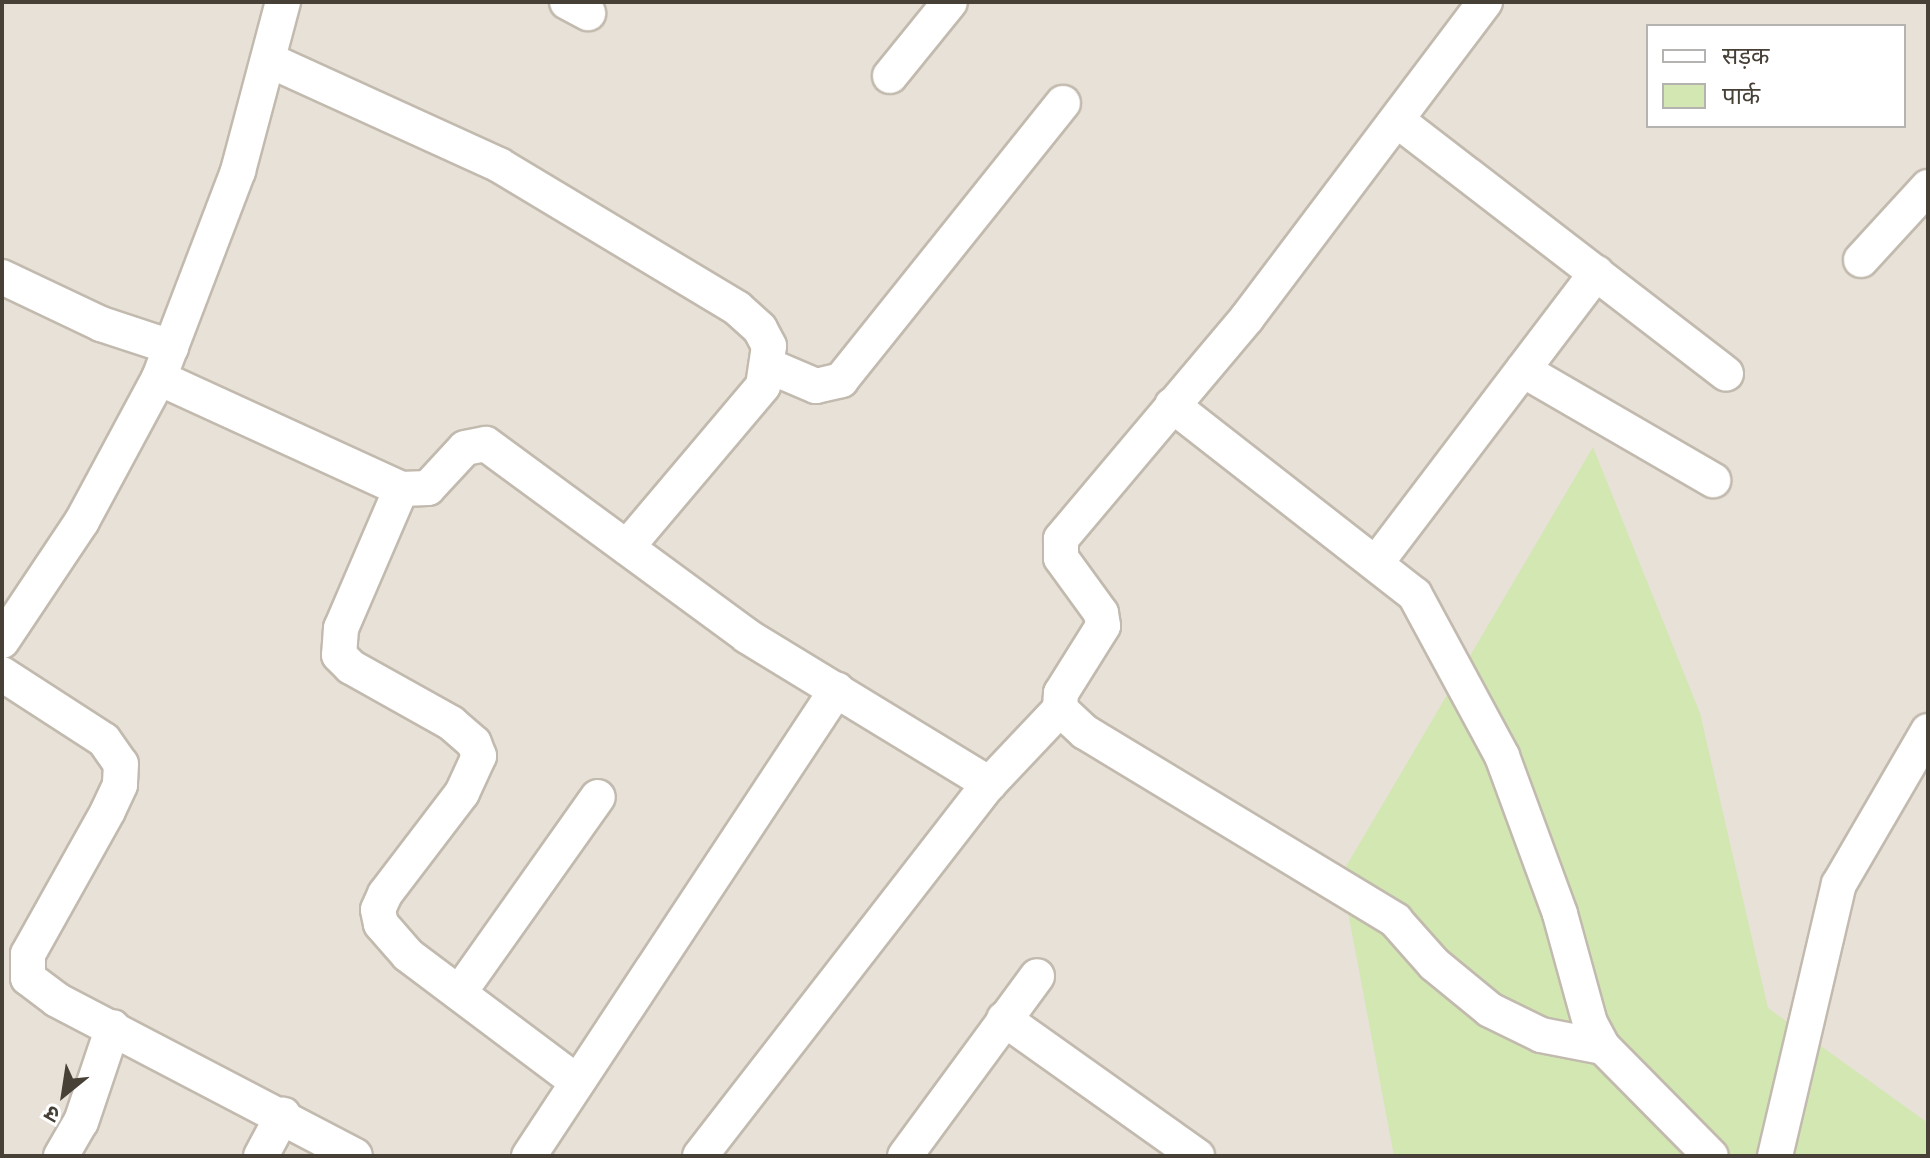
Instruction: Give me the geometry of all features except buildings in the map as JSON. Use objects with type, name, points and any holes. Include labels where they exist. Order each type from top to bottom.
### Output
[{"type":"street","points":[[2,641],[82,521],[165,363],[238,171],[271,61],[283,2]]},
{"type":"street","points":[[890,76],[950,2]]},
{"type":"street","points":[[700,1156],[989,784],[1060,709],[1061,693],[1103,626],[1101,613],[1061,558],[1061,539],[1247,318],[1485,2]]},
{"type":"street","points":[[271,61],[499,165],[737,308],[760,329],[769,346],[769,366],[763,386],[627,547]]},
{"type":"street","points":[[769,366],[816,386],[841,380],[1063,103]]},
{"type":"street","points":[[1398,121],[1726,374]]},
{"type":"street","points":[[1861,260],[1928,187]]},
{"type":"street","points":[[1377,562],[1596,273]]},
{"type":"street","points":[[2,277],[101,324],[165,363],[401,489],[428,488],[465,448],[486,444],[747,636],[989,784]]},
{"type":"street","points":[[1523,370],[1713,480]]},
{"type":"street","points":[[1172,405],[1377,562],[1415,595],[1502,756],[1560,914],[1590,1023],[1603,1047],[1711,1156]]},
{"type":"street","points":[[401,489],[337,644],[351,667],[451,723],[474,743],[479,756],[462,793],[378,910],[390,937],[577,1082]]},
{"type":"street","points":[[2,674],[96,734],[121,764],[120,785],[25,967],[28,978],[57,1000],[283,1115],[355,1156]]},
{"type":"street","points":[[529,1156],[837,689]]},
{"type":"street","points":[[1060,709],[1085,732],[1395,920],[1434,964],[1490,1010],[1541,1035],[1603,1047]]},
{"type":"street","points":[[1775,1156],[1839,884],[1928,731]]},
{"type":"street","points":[[459,993],[598,797]]},
{"type":"street","points":[[905,1156],[1037,976]]},
{"type":"street","points":[[1004,1019],[1197,1156]]},
{"type":"street","points":[[61,1156],[81,1122],[113,1027]]},
{"type":"street","points":[[261,1156],[283,1115]]},
{"type":"shaded area","points":[[2,2],[1928,2],[1928,1156],[2,1156]]},
{"type":"green space","points":[[1593,447],[1700,713],[1768,1008],[1928,1123],[1928,1156],[1394,1156],[1341,875]]}]
